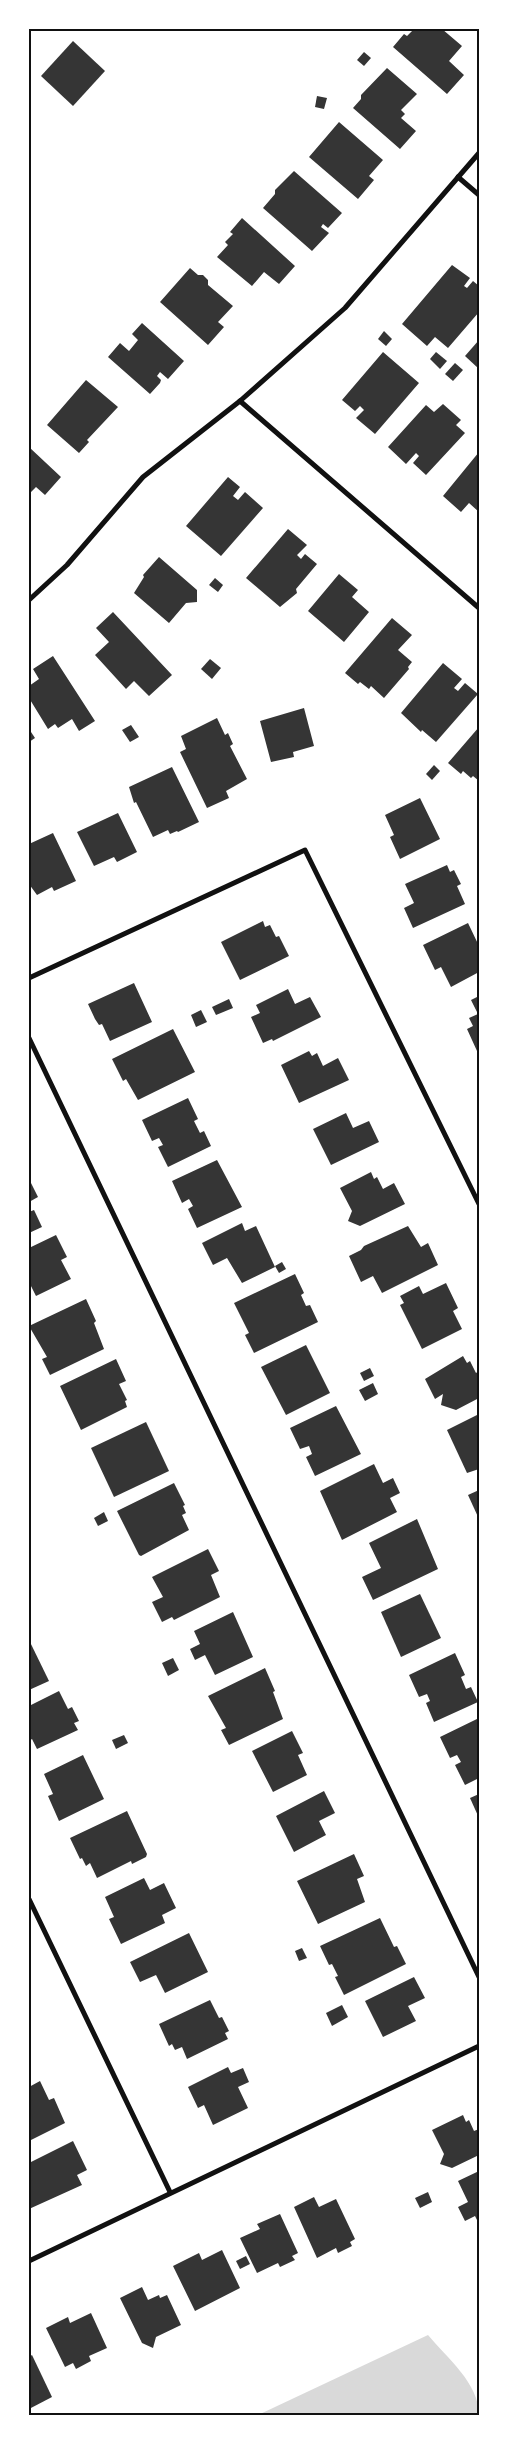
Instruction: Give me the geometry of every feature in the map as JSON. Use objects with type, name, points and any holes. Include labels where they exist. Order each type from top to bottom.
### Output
[{"type":"street","points":[[29,600],[67,565],[143,477],[240,401],[346,308],[479,153]]},
{"type":"street","points":[[458,177],[479,195]]},
{"type":"street","points":[[240,401],[479,608]]},
{"type":"street","points":[[29,978],[305,850],[479,1204]]},
{"type":"street","points":[[29,1038],[479,1977]]},
{"type":"street","points":[[29,1900],[170,2192]]},
{"type":"street","points":[[29,2261],[479,2046]]},
{"type":"shaded area","points":[[428,2335],[468,2382],[478,2403],[479,2415],[258,2415]]},
{"type":"building","points":[[414,29],[442,29],[462,46],[449,61],[464,75],[447,94],[393,47],[404,34],[407,36]]},
{"type":"building","points":[[73,41],[105,71],[73,106],[41,76]]},
{"type":"building","points":[[364,52],[371,58],[364,66],[357,60]]},
{"type":"building","points":[[387,68],[417,94],[401,110],[405,114],[401,118],[416,131],[400,149],[353,108],[361,99],[361,95]]},
{"type":"building","points":[[317,96],[327,98],[324,109],[315,107]]},
{"type":"building","points":[[339,122],[383,160],[369,176],[374,180],[358,199],[309,157]]},
{"type":"building","points":[[294,171],[342,213],[328,228],[323,224],[321,227],[329,233],[312,251],[263,208],[275,194],[275,190]]},
{"type":"building","points":[[242,218],[295,266],[279,284],[264,272],[252,286],[217,257],[228,245],[225,242],[233,234],[230,232]]},
{"type":"building","points":[[452,265],[470,278],[464,286],[467,288],[473,281],[479,286],[479,312],[448,348],[435,337],[427,346],[402,324]]},
{"type":"building","points":[[190,268],[198,275],[203,275],[208,280],[208,285],[233,306],[218,322],[224,327],[208,345],[160,302]]},
{"type":"building","points":[[142,323],[184,361],[168,379],[160,372],[157,376],[161,380],[160,383],[150,394],[108,357],[120,343],[129,351],[138,340],[132,334]]},
{"type":"building","points":[[384,331],[392,339],[386,346],[378,339]]},
{"type":"building","points":[[479,340],[479,369],[465,356]]},
{"type":"building","points":[[383,352],[419,383],[375,434],[356,418],[364,410],[360,406],[355,411],[342,400]]},
{"type":"building","points":[[436,352],[447,361],[440,369],[430,359]]},
{"type":"building","points":[[455,363],[463,370],[453,381],[445,374]]},
{"type":"building","points":[[86,380],[118,407],[87,440],[89,442],[79,453],[47,425]]},
{"type":"building","points":[[443,404],[461,420],[456,425],[465,433],[426,475],[413,463],[419,456],[416,453],[406,464],[388,447],[426,405],[434,412]]},
{"type":"building","points":[[29,447],[61,477],[45,495],[36,487],[29,494]]},
{"type":"building","points":[[479,452],[479,512],[469,503],[461,512],[443,496]]},
{"type":"building","points":[[228,477],[240,487],[233,496],[238,500],[245,492],[263,508],[221,556],[186,526]]},
{"type":"building","points":[[288,529],[307,545],[297,555],[301,559],[305,554],[317,564],[296,589],[297,593],[280,607],[246,578]]},
{"type":"building","points":[[159,557],[197,590],[197,602],[186,603],[169,623],[134,593],[144,577],[143,575]]},
{"type":"building","points":[[339,574],[358,590],[352,597],[369,612],[344,642],[308,611]]},
{"type":"building","points":[[215,578],[223,585],[218,592],[209,585]]},
{"type":"building","points":[[113,612],[172,675],[149,696],[134,681],[126,689],[95,655],[109,642],[96,628]]},
{"type":"building","points":[[392,618],[412,635],[398,650],[412,662],[408,667],[409,669],[384,698],[371,686],[369,689],[360,682],[358,684],[345,673]]},
{"type":"building","points":[[53,656],[95,721],[79,731],[72,719],[58,728],[55,724],[48,729],[29,698],[29,686],[39,679],[33,669]]},
{"type":"building","points":[[210,659],[221,668],[212,679],[201,669]]},
{"type":"building","points":[[443,663],[462,679],[454,688],[458,691],[465,683],[478,694],[436,742],[422,730],[421,732],[401,713]]},
{"type":"building","points":[[304,708],[314,746],[293,752],[294,757],[271,762],[260,721]]},
{"type":"building","points":[[217,718],[225,735],[228,733],[233,744],[230,746],[247,779],[226,791],[229,798],[207,808],[180,752],[186,749],[181,736]]},
{"type":"building","points":[[131,725],[139,737],[130,742],[122,730]]},
{"type":"building","points":[[479,727],[479,781],[473,776],[471,778],[463,771],[461,774],[448,763]]},
{"type":"building","points":[[29,729],[35,738],[29,742]]},
{"type":"building","points":[[434,765],[440,771],[432,780],[426,774]]},
{"type":"building","points":[[172,767],[199,822],[178,832],[170,834],[168,830],[153,837],[136,802],[134,803],[129,787]]},
{"type":"building","points":[[420,798],[440,839],[400,859],[390,837],[394,835],[385,815]]},
{"type":"building","points":[[118,813],[137,852],[117,862],[114,857],[94,866],[77,832]]},
{"type":"building","points":[[53,833],[76,881],[54,891],[52,887],[37,895],[29,884],[29,844]]},
{"type":"building","points":[[447,865],[450,872],[454,870],[461,884],[457,886],[465,904],[413,928],[404,908],[414,903],[405,884]]},
{"type":"building","points":[[263,921],[265,927],[270,925],[276,937],[279,936],[289,956],[240,980],[221,942]]},
{"type":"building","points":[[468,923],[479,946],[479,972],[451,987],[441,967],[435,970],[423,945]]},
{"type":"building","points":[[134,983],[152,1022],[110,1041],[102,1024],[99,1025],[88,1004]]},
{"type":"building","points":[[288,989],[295,1004],[310,997],[321,1017],[273,1041],[272,1039],[263,1043],[251,1017],[260,1013],[256,1005]]},
{"type":"building","points":[[479,996],[479,1050],[477,1051],[467,1029],[473,1026],[469,1018],[478,1014],[471,1000]]},
{"type":"building","points":[[229,999],[233,1008],[216,1015],[212,1007]]},
{"type":"building","points":[[201,1010],[207,1022],[196,1027],[191,1015]]},
{"type":"building","points":[[173,1029],[195,1072],[138,1100],[126,1079],[123,1081],[112,1059]]},
{"type":"building","points":[[309,1051],[312,1056],[317,1053],[323,1066],[338,1058],[349,1080],[299,1103],[281,1065]]},
{"type":"building","points":[[188,1098],[198,1119],[194,1121],[200,1133],[204,1131],[211,1146],[168,1167],[158,1147],[163,1145],[159,1138],[152,1141],[142,1120]]},
{"type":"building","points":[[346,1113],[353,1128],[369,1121],[379,1142],[331,1165],[313,1129]]},
{"type":"building","points":[[217,1160],[242,1207],[197,1228],[188,1209],[193,1206],[189,1199],[182,1203],[172,1181]]},
{"type":"building","points":[[371,1172],[374,1179],[377,1177],[383,1189],[394,1183],[405,1204],[360,1226],[348,1221],[352,1211],[340,1188]]},
{"type":"building","points":[[29,1179],[38,1197],[29,1202]]},
{"type":"building","points":[[34,1210],[42,1227],[29,1233],[29,1212]]},
{"type":"building","points":[[242,1223],[245,1231],[256,1226],[275,1267],[242,1283],[227,1258],[213,1265],[202,1243]]},
{"type":"building","points":[[408,1226],[421,1247],[428,1243],[438,1265],[382,1293],[373,1276],[361,1282],[349,1256],[361,1250],[364,1246]]},
{"type":"building","points":[[56,1235],[67,1257],[61,1260],[71,1279],[36,1296],[29,1282],[29,1248]]},
{"type":"building","points":[[282,1262],[286,1269],[279,1273],[275,1266]]},
{"type":"building","points":[[295,1274],[304,1293],[301,1295],[306,1306],[310,1305],[318,1322],[254,1353],[245,1335],[249,1333],[234,1303]]},
{"type":"building","points":[[446,1283],[458,1308],[453,1311],[462,1329],[422,1349],[400,1305],[404,1303],[400,1296],[419,1286],[423,1294]]},
{"type":"building","points":[[86,1299],[96,1321],[94,1323],[104,1349],[50,1375],[42,1359],[47,1357],[29,1326]]},
{"type":"building","points":[[306,1345],[330,1393],[286,1415],[261,1367]]},
{"type":"building","points":[[463,1356],[467,1363],[470,1361],[476,1373],[479,1371],[479,1398],[456,1410],[441,1405],[443,1394],[435,1399],[425,1379]]},
{"type":"building","points":[[116,1359],[126,1381],[119,1384],[127,1400],[125,1401],[127,1407],[81,1430],[60,1386]]},
{"type":"building","points":[[370,1368],[374,1376],[364,1381],[360,1373]]},
{"type":"building","points":[[373,1383],[378,1394],[365,1401],[359,1390]]},
{"type":"building","points":[[336,1406],[361,1454],[315,1476],[306,1457],[312,1454],[309,1446],[300,1449],[290,1428]]},
{"type":"building","points":[[479,1414],[479,1469],[467,1473],[447,1430]]},
{"type":"building","points":[[146,1422],[169,1471],[114,1497],[91,1448]]},
{"type":"building","points":[[374,1464],[383,1483],[393,1478],[400,1493],[390,1498],[397,1512],[342,1540],[320,1491]]},
{"type":"building","points":[[174,1483],[185,1505],[183,1506],[186,1513],[182,1515],[189,1530],[141,1556],[117,1511]]},
{"type":"building","points":[[479,1490],[479,1519],[468,1495]]},
{"type":"building","points":[[104,1512],[108,1521],[98,1526],[94,1518]]},
{"type":"building","points":[[417,1519],[438,1569],[373,1600],[362,1577],[381,1568],[369,1543]]},
{"type":"building","points":[[208,1549],[219,1571],[211,1575],[220,1597],[174,1620],[172,1617],[162,1622],[152,1602],[163,1597],[152,1577]]},
{"type":"building","points":[[420,1594],[441,1638],[401,1657],[381,1612]]},
{"type":"building","points":[[233,1612],[253,1657],[215,1675],[205,1655],[195,1660],[190,1649],[200,1644],[194,1631]]},
{"type":"building","points":[[29,1640],[49,1681],[29,1690]]},
{"type":"building","points":[[455,1653],[465,1675],[461,1677],[466,1689],[471,1687],[478,1702],[434,1722],[426,1703],[430,1701],[427,1694],[419,1697],[409,1675]]},
{"type":"building","points":[[173,1658],[179,1670],[168,1676],[162,1663]]},
{"type":"building","points":[[265,1668],[275,1691],[273,1692],[283,1719],[229,1745],[221,1730],[226,1728],[208,1696]]},
{"type":"building","points":[[59,1691],[68,1709],[72,1707],[79,1721],[74,1723],[78,1730],[37,1749],[32,1739],[29,1741],[29,1706]]},
{"type":"building","points":[[479,1718],[479,1778],[465,1785],[455,1765],[461,1762],[457,1755],[450,1758],[440,1737]]},
{"type":"building","points":[[292,1731],[303,1753],[298,1755],[307,1775],[273,1792],[252,1751]]},
{"type":"building","points":[[124,1735],[128,1743],[116,1749],[112,1740]]},
{"type":"building","points":[[83,1755],[104,1799],[59,1821],[48,1796],[53,1794],[44,1774]]},
{"type":"building","points":[[324,1791],[335,1813],[319,1821],[326,1835],[294,1852],[276,1816]]},
{"type":"building","points":[[479,1794],[479,1818],[470,1798]]},
{"type":"building","points":[[127,1811],[147,1854],[146,1857],[132,1864],[131,1861],[97,1878],[90,1863],[86,1866],[82,1858],[80,1859],[70,1838]]},
{"type":"building","points":[[354,1854],[364,1876],[357,1879],[365,1902],[318,1924],[297,1881]]},
{"type":"building","points":[[144,1878],[150,1890],[164,1883],[176,1908],[162,1915],[165,1923],[121,1944],[109,1919],[114,1917],[105,1897]]},
{"type":"building","points":[[380,1918],[394,1947],[397,1946],[406,1964],[344,1995],[335,1977],[338,1976],[332,1964],[329,1965],[320,1946]]},
{"type":"building","points":[[189,1933],[208,1972],[165,1993],[156,1975],[140,1982],[130,1962]]},
{"type":"building","points":[[302,1948],[307,1958],[299,1961],[295,1951]]},
{"type":"building","points":[[414,1977],[425,1998],[408,2006],[416,2021],[383,2037],[365,2001]]},
{"type":"building","points":[[210,2000],[219,2018],[222,2017],[229,2031],[225,2033],[228,2039],[187,2059],[182,2047],[175,2050],[172,2044],[169,2046],[159,2024]]},
{"type":"building","points":[[342,2005],[348,2017],[332,2026],[326,2013]]},
{"type":"building","points":[[228,2067],[231,2073],[243,2068],[249,2082],[238,2087],[248,2108],[213,2125],[204,2105],[198,2108],[188,2087]]},
{"type":"building","points":[[40,2081],[49,2100],[54,2098],[65,2123],[29,2141],[29,2087]]},
{"type":"building","points":[[463,2115],[466,2122],[469,2120],[474,2131],[479,2129],[479,2155],[452,2168],[440,2164],[444,2154],[432,2130]]},
{"type":"building","points":[[73,2141],[87,2170],[77,2175],[82,2185],[29,2209],[29,2163]]},
{"type":"building","points":[[479,2171],[479,2224],[475,2216],[465,2221],[458,2207],[468,2202],[458,2181]]},
{"type":"building","points":[[428,2192],[432,2202],[420,2208],[415,2198]]},
{"type":"building","points":[[314,2197],[319,2207],[336,2199],[355,2239],[350,2242],[352,2246],[338,2253],[336,2248],[317,2258],[294,2207]]},
{"type":"building","points":[[280,2214],[298,2253],[292,2256],[295,2260],[280,2267],[278,2263],[257,2273],[240,2238],[260,2229],[257,2224]]},
{"type":"building","points":[[222,2250],[240,2288],[195,2311],[173,2266],[199,2253],[202,2260]]},
{"type":"building","points":[[246,2256],[250,2264],[240,2269],[236,2261]]},
{"type":"building","points":[[142,2287],[148,2300],[159,2295],[160,2298],[167,2295],[181,2325],[156,2337],[153,2348],[142,2343],[120,2298]]},
{"type":"building","points":[[91,2313],[107,2348],[89,2356],[91,2361],[76,2369],[73,2363],[65,2367],[46,2328],[68,2317],[70,2323]]},
{"type":"building","points":[[32,2355],[52,2397],[29,2409],[29,2357]]}]
